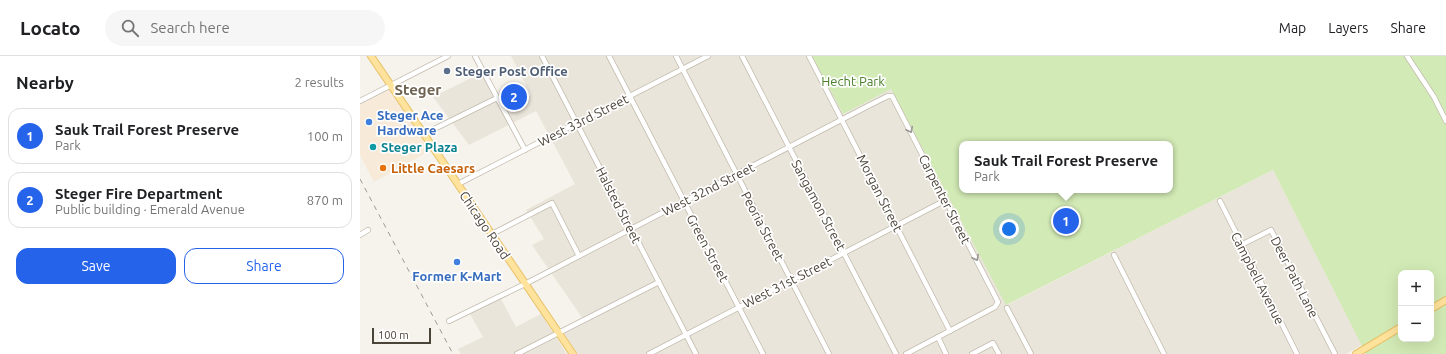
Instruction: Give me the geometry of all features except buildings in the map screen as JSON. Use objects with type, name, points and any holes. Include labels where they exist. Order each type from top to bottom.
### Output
[{"type":"main road","name":"Chicago Road","points":[[371,56],[572,354]]},
{"type":"main road","points":[[1434,307],[1446,300]]},
{"type":"main road","points":[[1356,354],[1398,329]]},
{"type":"street","points":[[360,101],[448,56]]},
{"type":"street","points":[[475,56],[525,150]]},
{"type":"street","name":"Halsted Street","points":[[542,56],[696,354]]},
{"type":"street","name":"Green Street","points":[[609,56],[763,354]]},
{"type":"street","name":"Peoria Street","points":[[676,56],[829,354]]},
{"type":"street","name":"West 33rd Street","points":[[458,184],[708,56]]},
{"type":"street","name":"Sangamon Street","points":[[742,56],[788,148],[896,354]]},
{"type":"street","name":"Morgan Street","points":[[809,56],[950,331]]},
{"type":"street","points":[[1407,56],[1434,97],[1446,121]]},
{"type":"street","name":"West 32nd Street","points":[[449,321],[525,284],[888,96],[892,96]]},
{"type":"street","name":"Carpenter Street","points":[[892,96],[998,302],[995,307],[950,331]]},
{"type":"street","points":[[424,134],[497,98]]},
{"type":"street","name":"West 31st Street","points":[[649,354],[946,200]]},
{"type":"street","name":"Campbell Avenue","points":[[1220,201],[1297,354]]},
{"type":"street","points":[[492,234],[552,203],[579,256]]},
{"type":"street","points":[[360,235],[368,230]]},
{"type":"street","name":"Deer Path Lane","points":[[1242,245],[1271,230],[1334,354]]},
{"type":"street","points":[[1114,255],[1164,354]]},
{"type":"street","points":[[517,354],[659,282]]},
{"type":"street","points":[[1007,308],[1031,354]]},
{"type":"street","points":[[906,354],[950,331]]},
{"type":"street","points":[[938,337],[946,354]]},
{"type":"street","points":[[972,354],[994,343],[999,354]]},
{"type":"shaded area","points":[[511,56],[812,56],[843,114],[892,88],[1007,305],[1273,170],[1362,345],[1346,354],[578,354],[564,333],[585,322],[532,245],[544,239],[526,210],[575,184],[536,111],[469,145],[433,97],[481,73],[502,110],[531,95]]},
{"type":"shaded area","name":"Steger Plaza","points":[[389,90],[431,150],[374,182],[360,155],[360,105]]},
{"type":"shaded area","points":[[501,299],[516,327],[541,314],[567,354],[461,354],[458,349],[483,337],[470,314]]},
{"type":"green space","name":"Hecht Park","points":[[812,56],[1446,56],[1446,354],[1366,354],[1273,170],[1006,305],[891,89],[843,114]]},
{"type":"railway","points":[[360,179],[453,354]]},
{"type":"place","name":"Steger Post Office","points":[[447,71]]},
{"type":"place","name":"Steger Fire Department","points":[[514,97]]},
{"type":"place","name":"Steger Ace Hardware","points":[[369,122]]},
{"type":"place","name":"Steger Plaza","points":[[373,147]]},
{"type":"place","name":"Little Caesars","points":[[383,168]]},
{"type":"place","name":"Sauk Trail Forest Preserve","points":[[1066,221]]},
{"type":"place","name":"Former K-Mart","points":[[457,262]]},
{"type":"district","name":"Steger","points":[[418,89]]}]
